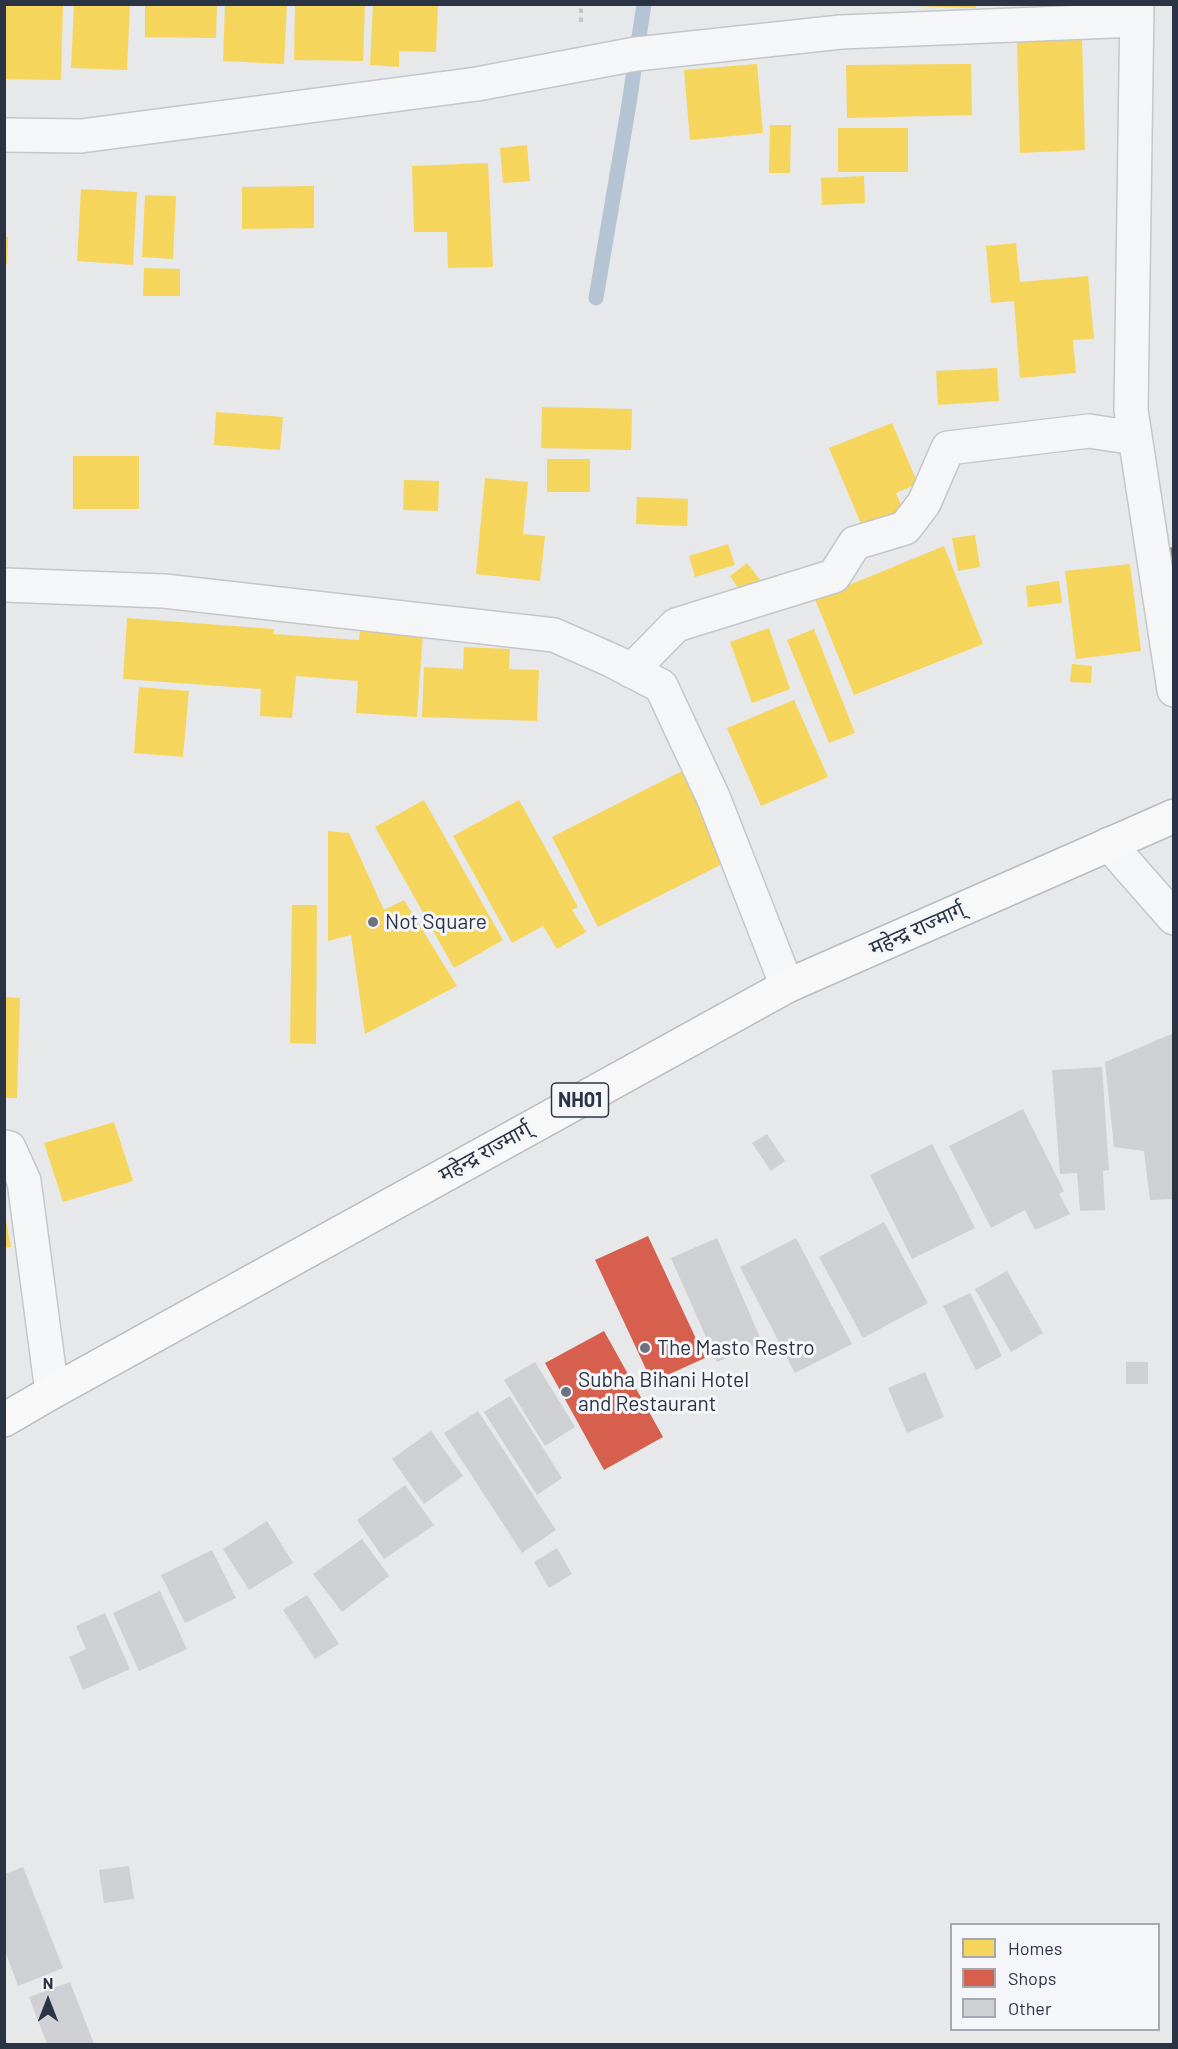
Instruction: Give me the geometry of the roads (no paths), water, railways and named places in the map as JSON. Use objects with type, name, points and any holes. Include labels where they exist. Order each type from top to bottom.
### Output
[{"type":"highway","name":"महेन्द्र राज्मार्ग्","points":[[4,1420],[787,986],[1173,816]]},
{"type":"street","points":[[4,135],[81,136],[477,84],[636,54],[841,32],[1137,12],[1131,410],[1173,690]]},
{"type":"street","points":[[631,671],[676,625],[834,576],[855,543],[905,528],[924,503],[948,448],[1089,431],[1135,438]]},
{"type":"street","points":[[4,585],[164,591],[554,634],[661,686],[713,797],[787,986]]},
{"type":"street","points":[[1109,844],[1173,918]]},
{"type":"street","points":[[4,1147],[9,1148],[24,1181],[52,1392]]},
{"type":"waterway","points":[[596,298],[644,4]]},
{"type":"place","name":"Not Square","points":[[373,922]]},
{"type":"place","name":"The Masto Restro","points":[[645,1348]]},
{"type":"place","name":"Subha Bihani Hotel and Restaurant","points":[[566,1392]]}]
